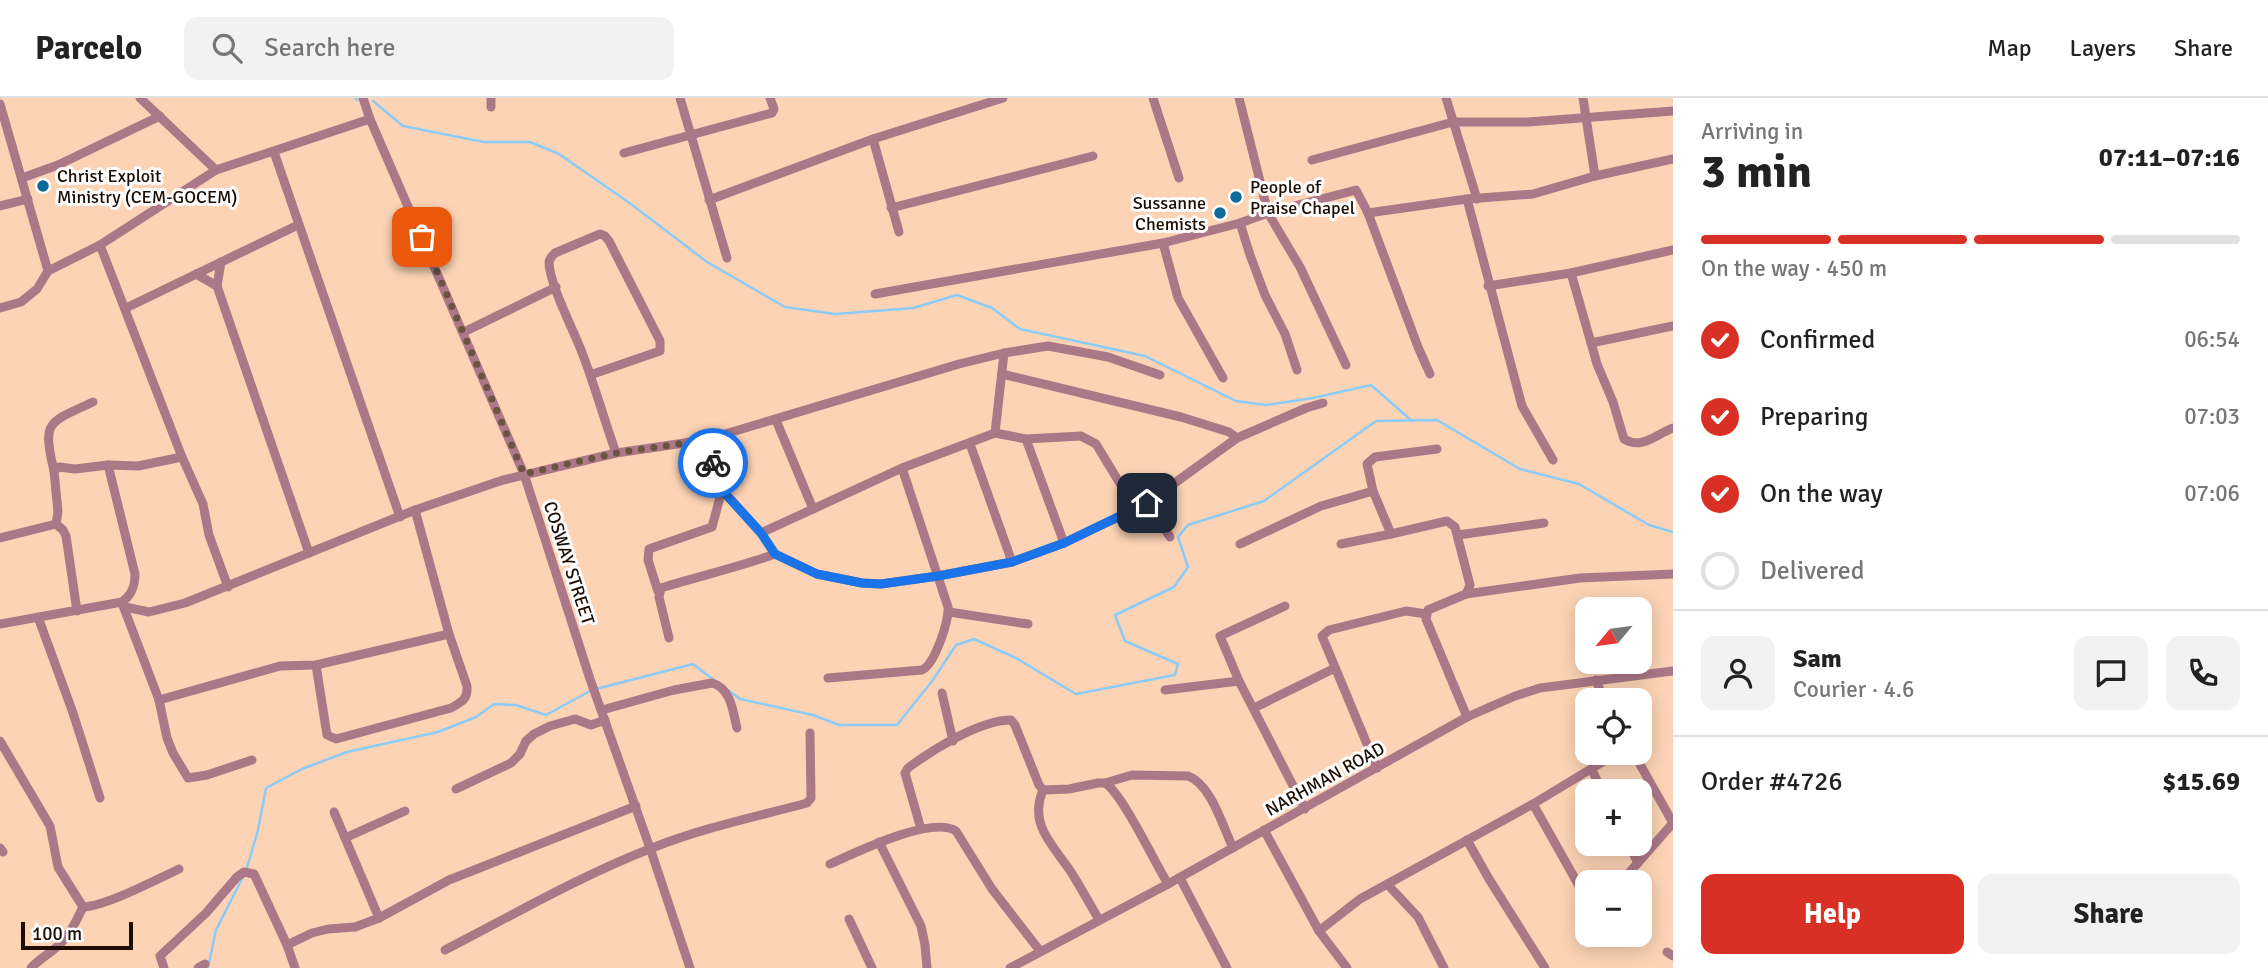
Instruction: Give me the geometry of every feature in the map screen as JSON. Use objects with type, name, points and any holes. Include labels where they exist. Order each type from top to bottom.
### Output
[{"type":"street","points":[[140,98],[216,170]]},
{"type":"street","name":"COSWAY STREET","points":[[363,98],[524,474],[590,680],[636,806],[690,968]]},
{"type":"street","points":[[680,98],[727,258]]},
{"type":"street","points":[[624,153],[772,113],[774,109],[770,98]]},
{"type":"street","points":[[709,200],[873,139],[1003,98]]},
{"type":"street","points":[[1153,98],[1179,178]]},
{"type":"street","points":[[1239,98],[1268,213],[1300,267],[1346,365]]},
{"type":"street","points":[[1446,98],[1477,199]]},
{"type":"street","points":[[1583,98],[1595,176]]},
{"type":"street","points":[[0,104],[3,124],[22,178],[48,271]]},
{"type":"street","points":[[1312,160],[1453,122],[1528,122],[1673,111]]},
{"type":"street","points":[[22,178],[58,166],[160,116]]},
{"type":"street","points":[[0,308],[22,302],[37,289],[48,271],[100,245],[216,170],[370,119]]},
{"type":"street","points":[[873,139],[899,232]]},
{"type":"street","points":[[274,152],[400,517]]},
{"type":"street","points":[[891,208],[1093,156]]},
{"type":"street","points":[[1368,213],[1466,199],[1533,194],[1595,176],[1673,159]]},
{"type":"street","points":[[875,294],[1163,243],[1356,190],[1368,213],[1430,373]]},
{"type":"street","points":[[0,206],[28,199]]},
{"type":"street","points":[[1466,199],[1522,406],[1553,460]]},
{"type":"street","points":[[1240,223],[1265,296],[1285,334],[1297,370]]},
{"type":"street","points":[[126,308],[298,225]]},
{"type":"street","points":[[590,375],[660,351],[660,341],[605,236],[595,234],[555,253],[550,257],[549,263],[616,453]]},
{"type":"street","points":[[1163,243],[1178,298],[1223,378]]},
{"type":"street","points":[[100,245],[182,457],[203,504],[209,535],[228,587]]},
{"type":"street","points":[[1488,286],[1572,273],[1673,250]]},
{"type":"street","points":[[221,262],[217,286],[309,553]]},
{"type":"street","points":[[1572,273],[1597,364],[1613,402],[1624,439],[1633,444],[1638,443],[1673,428]]},
{"type":"street","points":[[196,274],[217,286]]},
{"type":"street","points":[[464,332],[556,287]]},
{"type":"street","points":[[1591,343],[1673,326]]},
{"type":"street","points":[[0,624],[123,604],[149,612],[185,603],[415,510],[524,474],[616,453],[705,440],[958,364],[1004,353],[1048,346],[1108,357],[1160,375]]},
{"type":"street","points":[[995,433],[1004,353]]},
{"type":"street","points":[[1002,374],[1181,417],[1229,432],[1237,438]]},
{"type":"street","points":[[56,524],[58,512],[48,444],[49,429],[54,420],[93,402]]},
{"type":"street","points":[[705,440],[722,490],[761,533],[775,554],[817,574],[881,584],[1012,562],[1064,543],[1136,510],[1237,438],[1323,403]]},
{"type":"street","points":[[776,420],[813,509]]},
{"type":"street","points":[[761,533],[902,468],[995,433],[1026,439],[1082,436],[1089,439],[1097,444],[1136,510]]},
{"type":"street","points":[[1026,439],[1064,543]]},
{"type":"street","points":[[970,443],[1012,562]]},
{"type":"street","points":[[1391,534],[1373,491],[1367,464],[1371,458],[1437,449]]},
{"type":"street","points":[[54,471],[59,467],[75,469],[108,465],[138,466],[182,457]]},
{"type":"street","points":[[108,465],[135,574],[132,592],[123,604]]},
{"type":"street","points":[[828,678],[926,669],[932,662],[949,612],[902,468]]},
{"type":"street","points":[[669,638],[648,561],[649,549],[712,527],[722,490]]},
{"type":"street","points":[[1240,544],[1321,506],[1373,491]]},
{"type":"street","points":[[1147,503],[1170,537]]},
{"type":"street","points":[[316,665],[327,734],[336,739],[451,708],[463,702],[468,695],[415,510]]},
{"type":"street","points":[[1341,544],[1447,522],[1455,527],[1458,535],[1470,585],[1466,594]]},
{"type":"street","points":[[1458,535],[1544,523]]},
{"type":"street","points":[[0,538],[56,524]]},
{"type":"street","points":[[56,524],[66,536],[77,611]]},
{"type":"street","points":[[658,591],[775,554]]},
{"type":"street","points":[[1467,717],[1426,619],[1428,610],[1466,594],[1580,578],[1673,575]]},
{"type":"street","points":[[123,604],[159,700],[167,738],[188,778],[253,760]]},
{"type":"street","points":[[1285,606],[1220,636],[1240,681],[1306,809]]},
{"type":"street","points":[[1377,768],[1322,636],[1329,631],[1406,611],[1426,614]]},
{"type":"street","points":[[134,629],[149,612]]},
{"type":"street","points":[[949,612],[1028,624]]},
{"type":"street","points":[[38,617],[100,798]]},
{"type":"street","points":[[159,700],[280,666],[316,665],[449,634]]},
{"type":"street","points":[[1254,708],[1335,668]]},
{"type":"street","name":"NARHMAN ROAD","points":[[1010,968],[1306,809],[1467,717],[1511,697],[1534,689],[1673,671]]},
{"type":"street","points":[[1596,680],[1599,688]]},
{"type":"street","points":[[1165,690],[1240,681]]},
{"type":"street","points":[[456,789],[511,762],[520,754],[526,741],[550,726],[575,719],[591,725],[603,712],[674,690],[718,684],[726,692],[737,728]]},
{"type":"street","points":[[942,694],[953,741]]},
{"type":"street","points":[[921,829],[905,773],[913,765],[953,741],[981,727],[1011,720],[1043,789],[1058,791],[1105,783],[1132,775],[1175,775],[1195,779],[1206,790],[1233,848]]},
{"type":"street","points":[[445,950],[594,872],[650,848],[807,803],[811,798],[810,733]]},
{"type":"street","points":[[0,741],[50,825],[58,867],[83,907]]},
{"type":"street","points":[[1319,931],[1360,899],[1600,765]]},
{"type":"street","points":[[1632,870],[1673,823],[1640,765]]},
{"type":"street","points":[[1592,770],[1596,779]]},
{"type":"street","points":[[1105,783],[1112,788],[1126,810],[1168,884]]},
{"type":"street","points":[[1043,789],[1038,804],[1044,836],[1072,874],[1099,920]]},
{"type":"street","points":[[1533,804],[1575,879]]},
{"type":"street","points":[[286,946],[312,933],[355,927],[379,918],[449,880],[636,806]]},
{"type":"street","points":[[345,838],[405,811]]},
{"type":"street","points":[[334,812],[379,918]]},
{"type":"street","points":[[830,864],[879,842],[921,829],[943,827],[956,831],[992,889],[1040,951]]},
{"type":"street","points":[[1264,830],[1319,931],[1347,968]]},
{"type":"street","points":[[1468,840],[1489,879],[1545,968]]},
{"type":"street","points":[[879,842],[921,926],[927,968]]},
{"type":"street","points":[[1634,856],[1638,863]]},
{"type":"street","points":[[83,907],[147,885],[179,869]]},
{"type":"street","points":[[164,968],[160,956],[163,951],[186,933],[244,872],[254,874],[295,968]]},
{"type":"street","points":[[1180,877],[1227,968]]},
{"type":"street","points":[[1388,885],[1418,917],[1444,968]]},
{"type":"street","points":[[31,968],[70,933],[83,907]]},
{"type":"street","points":[[849,919],[872,968]]},
{"type":"waterway","points":[[373,101],[403,126],[484,142],[530,142],[559,154],[707,262],[785,307],[835,314],[913,308],[957,295],[992,308],[1020,329],[1145,356],[1236,401],[1266,405],[1371,385],[1412,421]]},
{"type":"waterway","points":[[728,690],[740,699],[813,715],[839,725],[897,725],[933,680],[956,645],[974,639],[1016,658],[1076,694],[1175,675],[1178,664],[1125,641],[1115,615],[1174,587],[1188,567],[1178,537],[1188,525],[1264,501],[1376,421],[1437,420],[1520,469],[1579,484],[1649,525],[1673,532]]},
{"type":"waterway","points":[[596,689],[693,664],[714,680]]},
{"type":"waterway","points":[[246,871],[266,788],[302,769],[347,752],[438,732],[476,717],[494,704],[516,705],[546,715],[590,691]]},
{"type":"waterway","points":[[208,968],[216,930],[243,877]]},
{"type":"way so far","points":[[422,237],[524,474],[616,453],[705,440],[713,463]]},
{"type":"place","name":"Christ Exploit Ministry (CEM-GOCEM)","points":[[43,186]]},
{"type":"place","name":"People of Praise Chapel","points":[[1236,197]]},
{"type":"place","name":"Sussanne Chemists","points":[[1220,213]]},
{"type":"route","points":[[713,463],[722,490],[761,533],[775,554],[817,574],[862,583],[881,584],[1012,562],[1064,543],[1147,503]]}]
